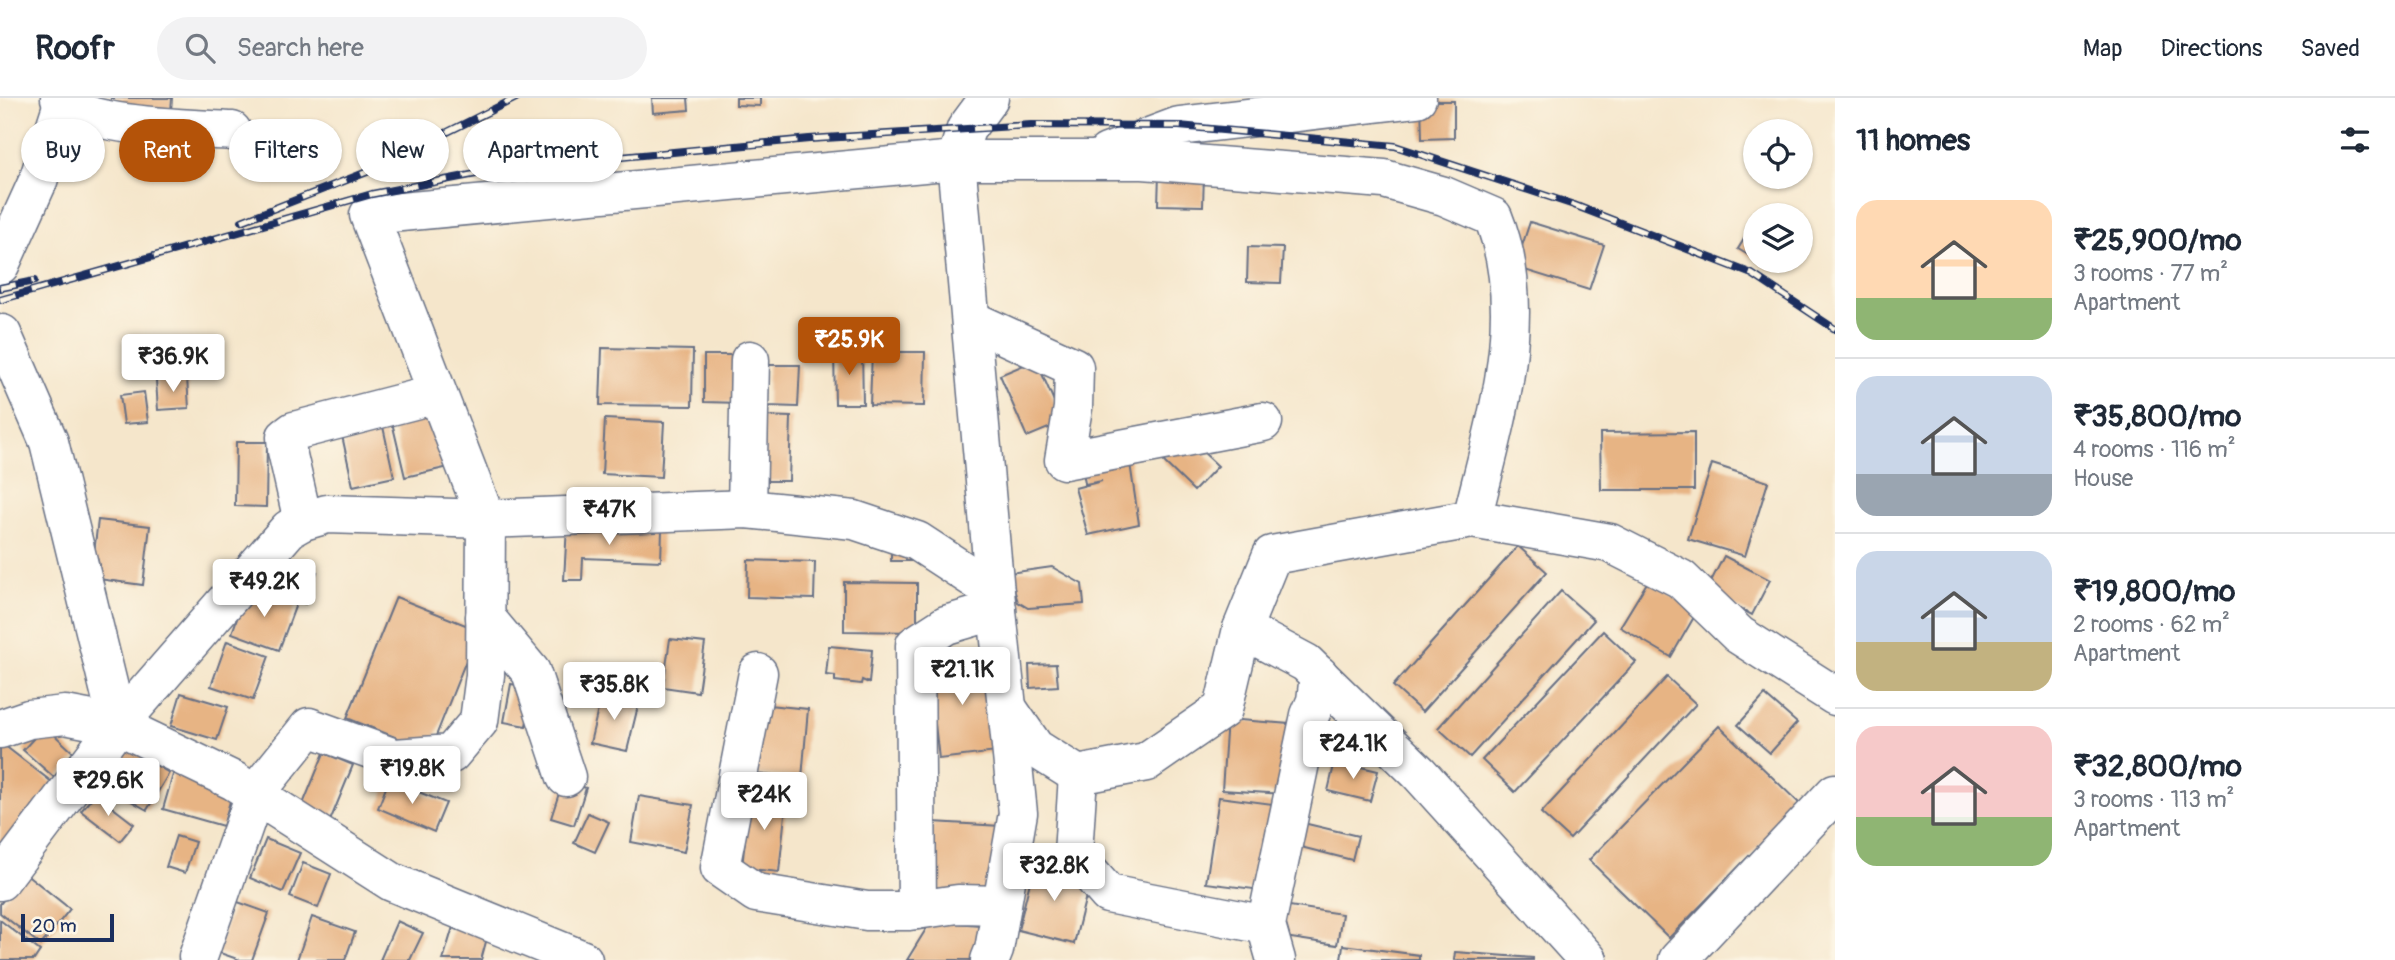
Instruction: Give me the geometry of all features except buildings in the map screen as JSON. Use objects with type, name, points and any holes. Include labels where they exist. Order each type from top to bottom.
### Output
[{"type":"street","points":[[989,98],[966,129],[956,160],[1018,813],[990,960]]},
{"type":"street","points":[[1087,160],[1180,126],[1417,98]]},
{"type":"street","points":[[0,265],[38,181],[61,100],[79,113],[103,121],[229,131]]},
{"type":"street","points":[[193,956],[254,794],[309,727],[395,758],[451,754],[479,720],[485,675],[486,520],[369,215],[956,160],[1143,160],[1384,179],[1444,196],[1493,217],[1503,242],[1509,334],[1504,384],[1472,519]]},
{"type":"street","points":[[971,320],[1073,367],[1073,408],[1064,460],[1263,422]]},
{"type":"street","points":[[2,334],[49,442],[118,725]]},
{"type":"street","points":[[747,509],[750,360]]},
{"type":"street","points":[[303,521],[286,437],[293,432],[438,394]]},
{"type":"street","points":[[0,881],[118,725],[289,529],[327,513],[486,520],[747,509],[853,520],[917,541],[996,601]]},
{"type":"street","points":[[1008,709],[1035,748],[1078,775],[1146,762],[1223,709],[1242,629],[1272,555],[1472,519],[1610,543],[1681,579],[1739,635],[1835,696]]},
{"type":"street","points":[[917,910],[915,645],[946,625],[996,601]]},
{"type":"street","points":[[485,617],[531,672],[566,777]]},
{"type":"street","points":[[1242,629],[1306,663],[1319,675],[1419,774],[1588,960]]},
{"type":"street","points":[[758,673],[720,868],[756,893],[867,911],[917,910],[958,904],[1002,905]]},
{"type":"street","points":[[1078,775],[1073,854],[1108,894],[1271,943],[1319,675]]},
{"type":"street","points":[[0,729],[29,719],[65,715],[118,725],[234,781],[392,882],[583,960]]},
{"type":"street","points":[[1678,960],[1835,793]]},
{"type":"railway","points":[[242,221],[367,172],[516,98]]},
{"type":"railway","points":[[0,300],[372,194],[507,168],[809,139],[1031,125],[1179,126],[1395,146],[1574,205],[1752,274],[1835,329]]},
{"type":"railway","points":[[0,288],[34,281]]}]
